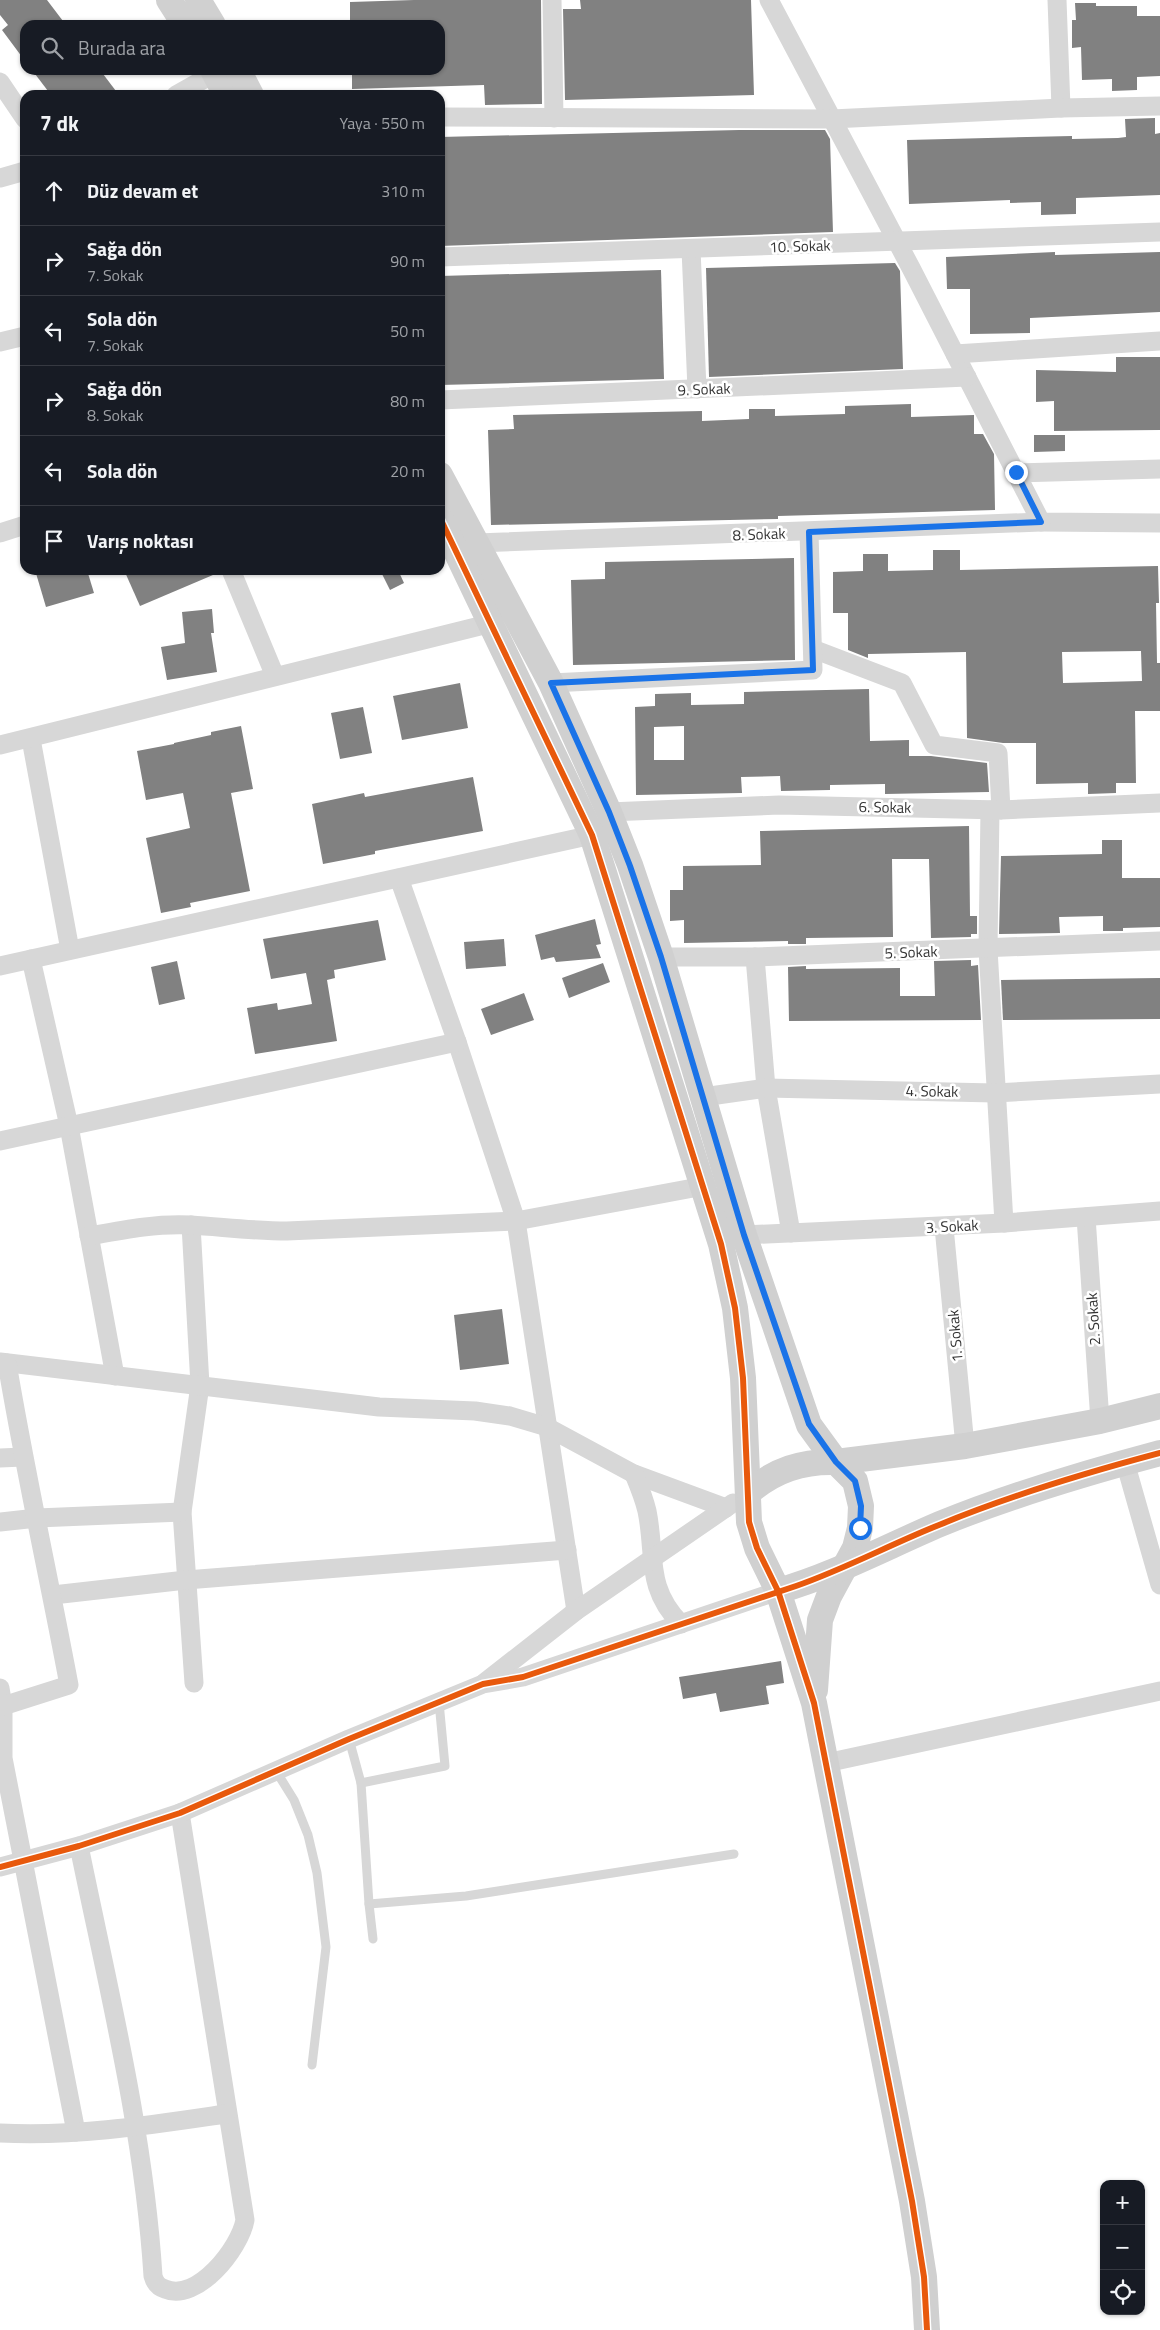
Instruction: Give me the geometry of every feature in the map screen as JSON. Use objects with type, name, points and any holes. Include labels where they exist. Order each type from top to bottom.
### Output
[{"type":"street","points":[[169,0],[182,20]]},
{"type":"street","points":[[198,0],[210,20]]},
{"type":"street","points":[[552,0],[554,118]]},
{"type":"street","points":[[769,0],[898,243],[1041,522]]},
{"type":"street","points":[[1057,0],[1061,108]]},
{"type":"street","points":[[189,90],[223,77],[243,90]]},
{"type":"street","points":[[0,82],[20,112]]},
{"type":"street","points":[[445,117],[832,119],[1061,108],[1160,106]]},
{"type":"street","points":[[0,178],[20,172]]},
{"type":"street","name":"10. Sokak","points":[[445,257],[898,243],[1160,232]]},
{"type":"street","points":[[691,249],[697,389]]},
{"type":"street","points":[[0,342],[20,337]]},
{"type":"street","points":[[955,354],[1160,341]]},
{"type":"street","name":"9. Sokak","points":[[445,400],[967,377]]},
{"type":"street","points":[[1016,472],[1160,469]]},
{"type":"street","points":[[445,483],[551,683],[609,812],[630,866],[661,957],[744,1235],[809,1424],[836,1462],[855,1481],[861,1506],[860,1528],[855,1548],[829,1596],[820,1620],[814,1703]]},
{"type":"street","name":"8. Sokak","points":[[477,543],[1041,522],[1160,523]]},
{"type":"street","points":[[0,532],[20,526]]},
{"type":"street","points":[[445,528],[592,835],[704,1186],[720,1244],[734,1308],[743,1378],[749,1522],[757,1548],[778,1591],[814,1703],[912,2201],[924,2276],[928,2326]]},
{"type":"street","points":[[551,683],[813,670],[809,532]]},
{"type":"street","points":[[233,575],[275,676]]},
{"type":"street","points":[[0,745],[31,739],[275,676],[492,623]]},
{"type":"street","points":[[813,649],[902,683],[934,745],[998,753],[988,949],[1004,1223]]},
{"type":"street","points":[[31,739],[70,950]]},
{"type":"street","name":"6. Sokak","points":[[609,812],[779,805],[995,810],[1160,803]]},
{"type":"street","points":[[0,966],[592,835]]},
{"type":"street","points":[[399,878],[457,1042],[516,1221],[576,1611]]},
{"type":"street","name":"5. Sokak","points":[[661,957],[755,957],[1160,941]]},
{"type":"street","points":[[755,957],[766,1088],[791,1233]]},
{"type":"street","points":[[31,959],[69,1126],[115,1376]]},
{"type":"street","points":[[0,1140],[457,1042]]},
{"type":"street","name":"4. Sokak","points":[[704,1098],[766,1088],[996,1093],[1160,1084]]},
{"type":"street","points":[[89,1236],[150,1226],[191,1225],[250,1231],[287,1232],[516,1221],[704,1186]]},
{"type":"street","name":"3. Sokak","points":[[744,1235],[944,1227],[1160,1211]]},
{"type":"street","name":"2. Sokak","points":[[1086,1217],[1100,1421]]},
{"type":"street","points":[[191,1225],[200,1385],[182,1512],[194,1683]]},
{"type":"street","name":"1. Sokak","points":[[944,1227],[965,1446]]},
{"type":"street","points":[[1,1707],[69,1685],[37,1518],[22,1457],[4,1363],[379,1407],[475,1411],[510,1416],[547,1427],[634,1474],[726,1508]]},
{"type":"street","points":[[483,1684],[576,1611],[749,1492],[764,1479],[787,1468],[815,1462],[836,1462],[965,1446],[1100,1421],[1160,1406]]},
{"type":"street","points":[[0,1867],[79,1846],[180,1813],[349,1739],[483,1684],[523,1677],[823,1576],[1002,1500],[1160,1453]]},
{"type":"street","points":[[0,1458],[22,1457]]},
{"type":"street","points":[[1125,1462],[1160,1586]]},
{"type":"street","points":[[634,1474],[647,1510],[652,1559],[658,1592],[671,1614],[681,1624]]},
{"type":"street","points":[[0,1522],[37,1518],[182,1512]]},
{"type":"street","points":[[52,1595],[186,1580],[567,1550]]},
{"type":"street","points":[[0,1688],[3,1758],[76,2132]]},
{"type":"street","points":[[826,1763],[1160,1691]]},
{"type":"street","points":[[79,1846],[136,2127],[149,2213],[154,2282],[166,2290],[181,2292],[196,2287],[233,2251],[244,2228],[245,2220],[226,2114],[180,1813]]},
{"type":"street","points":[[0,2133],[36,2135],[136,2127],[226,2114]]},
{"type":"lane","points":[[361,1783],[445,1766],[439,1702]]},
{"type":"lane","points":[[349,1739],[361,1783],[373,1939]]},
{"type":"lane","points":[[276,1771],[294,1800],[308,1835],[317,1873],[326,1947],[312,2065]]},
{"type":"lane","points":[[369,1904],[466,1896],[734,1854]]},
{"type":"building","points":[[0,0],[47,0],[62,20],[20,20],[20,54],[2,30],[8,25],[0,15]]},
{"type":"building","points":[[541,0],[542,104],[485,105],[484,85],[352,89],[352,75],[445,75],[445,20],[350,20],[350,2]]},
{"type":"building","points":[[580,0],[751,0],[754,95],[565,100],[563,9],[581,9]]},
{"type":"building","points":[[1075,3],[1096,3],[1096,6],[1137,6],[1137,16],[1160,16],[1160,76],[1137,77],[1137,90],[1112,91],[1112,79],[1082,80],[1081,47],[1072,48],[1072,20],[1076,20]]},
{"type":"building","points":[[36,75],[104,75],[115,90],[47,90]]},
{"type":"building","points":[[1155,118],[1155,134],[1160,133],[1160,195],[1076,198],[1076,214],[1041,215],[1041,202],[1010,203],[1010,200],[909,204],[907,140],[1072,136],[1072,139],[1118,138],[1126,137],[1125,119]]},
{"type":"building","points":[[739,130],[825,130],[830,139],[833,232],[445,246],[445,137]]},
{"type":"building","points":[[1055,252],[1055,255],[1160,252],[1160,312],[1030,318],[1030,333],[970,334],[970,289],[947,289],[946,257]]},
{"type":"building","points":[[895,263],[900,271],[903,369],[709,377],[706,268]]},
{"type":"building","points":[[661,270],[664,379],[445,385],[445,276]]},
{"type":"building","points":[[1116,357],[1160,357],[1160,430],[1054,431],[1054,401],[1036,402],[1036,370],[1116,372]]},
{"type":"building","points":[[911,404],[911,417],[974,415],[974,434],[983,434],[994,454],[995,510],[778,516],[778,519],[491,525],[488,430],[514,429],[513,415],[702,411],[702,421],[749,419],[749,409],[775,409],[775,416],[845,414],[845,406]]},
{"type":"building","points":[[1034,435],[1065,435],[1065,451],[1034,452]]},
{"type":"building","points":[[933,550],[960,550],[960,570],[1158,566],[1159,603],[1156,603],[1157,663],[1160,663],[1160,711],[1135,711],[1136,783],[1116,783],[1116,793],[1088,794],[1088,783],[1036,784],[1036,743],[1003,743],[967,738],[966,652],[868,654],[868,658],[848,650],[848,613],[833,613],[833,572],[863,571],[863,554],[888,554],[888,571],[933,570]],"holes":[[[1141,651],[1142,681],[1063,683],[1062,652]]]},
{"type":"building","points":[[794,558],[795,660],[573,665],[571,580],[605,579],[605,562]]},
{"type":"building","points":[[36,575],[89,575],[94,593],[46,607]]},
{"type":"building","points":[[126,575],[213,575],[140,606]]},
{"type":"building","points":[[382,575],[400,575],[404,583],[390,590]]},
{"type":"building","points":[[212,609],[214,633],[211,633],[217,672],[167,680],[161,647],[185,643],[182,612]]},
{"type":"building","points":[[460,683],[468,728],[402,740],[393,696]]},
{"type":"building","points":[[869,689],[870,741],[909,740],[909,756],[931,756],[987,763],[989,792],[885,794],[885,784],[830,785],[830,790],[781,791],[780,776],[741,777],[742,793],[636,795],[635,707],[655,706],[655,694],[691,693],[691,705],[744,704],[744,692]],"holes":[[[684,726],[684,760],[654,760],[654,727]]]},
{"type":"building","points":[[363,707],[372,753],[340,759],[331,713]]},
{"type":"building","points":[[241,726],[253,789],[231,793],[250,891],[190,903],[191,907],[161,913],[146,838],[190,828],[183,793],[146,800],[137,751],[174,744],[211,735],[211,732]]},
{"type":"building","points":[[473,777],[483,831],[375,851],[375,854],[323,864],[312,804],[364,793],[365,797]]},
{"type":"building","points":[[969,826],[970,916],[977,916],[977,934],[971,934],[971,937],[931,938],[929,859],[892,859],[893,937],[806,938],[806,944],[788,944],[788,941],[684,943],[684,920],[670,921],[670,890],[683,890],[683,866],[761,865],[760,831]]},
{"type":"building","points":[[1102,840],[1122,840],[1122,878],[1160,878],[1160,927],[1123,928],[1123,931],[1103,931],[1103,916],[1059,917],[1060,933],[999,934],[1001,856],[1102,854]]},
{"type":"building","points":[[595,919],[601,944],[596,945],[601,958],[556,962],[554,957],[541,960],[535,935]]},
{"type":"building","points":[[378,920],[386,960],[334,970],[335,978],[327,980],[337,1041],[255,1054],[247,1008],[277,1003],[278,1010],[312,1004],[306,973],[271,979],[263,939]]},
{"type":"building","points":[[504,939],[506,966],[466,969],[464,942]]},
{"type":"building","points":[[971,960],[971,966],[978,965],[981,1020],[789,1021],[788,967],[806,966],[806,969],[900,968],[900,996],[935,996],[934,961]]},
{"type":"building","points":[[177,961],[185,999],[159,1005],[151,967]]},
{"type":"building","points":[[603,963],[610,982],[569,998],[562,978]]},
{"type":"building","points":[[1160,978],[1160,1019],[1003,1020],[1001,980]]},
{"type":"building","points":[[524,993],[534,1020],[491,1035],[481,1009]]},
{"type":"building","points":[[502,1309],[509,1364],[460,1370],[454,1315]]},
{"type":"building","points":[[781,1661],[784,1683],[766,1686],[769,1704],[720,1712],[716,1693],[683,1699],[679,1677]]},
{"type":"cycle path","points":[[445,528],[592,835],[721,1244],[735,1308],[743,1378],[749,1522],[757,1548],[778,1591],[814,1703],[912,2201],[924,2277],[927,2330]]},
{"type":"cycle path","points":[[0,1867],[79,1846],[180,1813],[349,1739],[483,1684],[523,1677],[796,1586],[921,1532],[993,1504],[1076,1477],[1160,1453]]},
{"type":"route","points":[[860,1528],[861,1506],[855,1481],[836,1462],[809,1424],[744,1235],[661,957],[630,866],[609,812],[551,683],[813,670],[809,532],[1041,522],[1016,472]]}]
